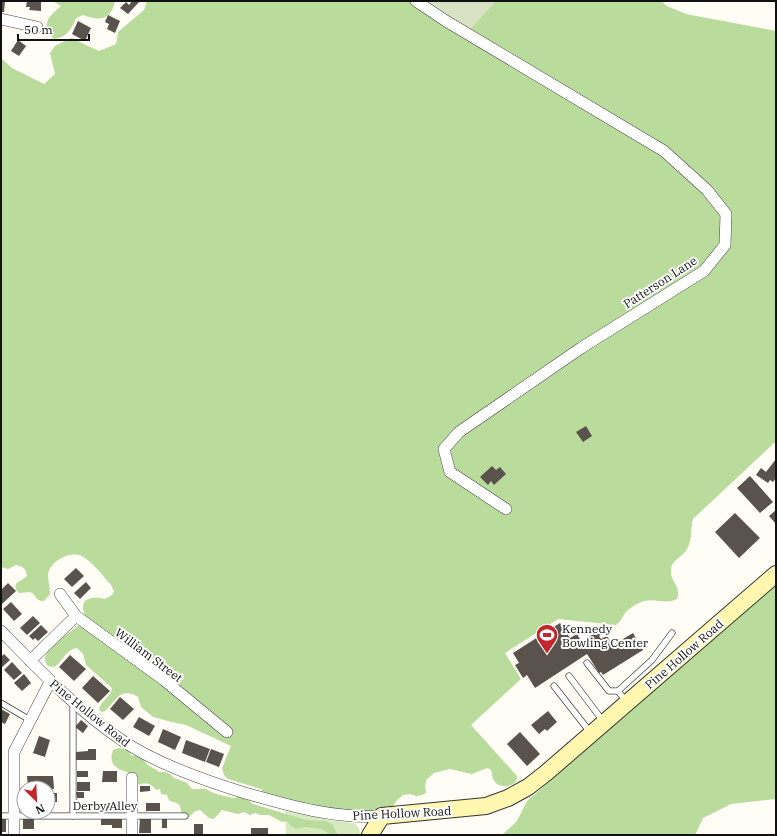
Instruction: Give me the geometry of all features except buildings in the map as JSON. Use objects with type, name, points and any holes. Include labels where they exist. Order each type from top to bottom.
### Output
[{"type":"street","name":"Patterson Lane","points":[[416,1],[446,21],[664,151],[707,190],[726,214],[725,245],[704,271],[581,348],[459,432],[444,449],[450,472],[506,509]]},
{"type":"street","points":[[1,19],[37,27]]},
{"type":"street","name":"Pine Hollow Road","points":[[1,631],[50,682],[110,732],[134,748],[175,768],[216,784],[304,809],[354,817],[382,816],[486,806],[508,798],[528,788],[604,723],[623,697],[776,574]]},
{"type":"street","name":"William Street","points":[[60,594],[76,616],[164,680],[227,732]]},
{"type":"street","points":[[30,661],[76,616]]},
{"type":"street","points":[[14,835],[14,752],[50,682]]},
{"type":"street","points":[[132,778],[132,835]]},
{"type":"street","points":[[370,835],[382,816]]},
{"type":"lane","points":[[587,663],[609,691],[623,697],[672,633]]},
{"type":"lane","points":[[569,676],[604,723]]},
{"type":"lane","points":[[554,686],[592,734]]},
{"type":"lane","points":[[73,702],[73,816]]},
{"type":"lane","points":[[1,703],[30,720]]},
{"type":"lane","name":"Derby Alley","points":[[1,816],[184,816]]},
{"type":"green space","points":[[53,1],[115,1],[111,12],[104,18],[94,18],[83,15],[76,18],[65,35],[54,39],[47,29],[47,21],[61,6]]},
{"type":"green space","points":[[147,1],[661,1],[667,6],[686,14],[776,31],[776,443],[774,443],[693,519],[689,545],[685,552],[675,561],[671,570],[672,578],[678,591],[677,599],[673,601],[648,600],[642,602],[627,611],[616,625],[558,619],[505,653],[521,679],[471,725],[517,776],[514,783],[511,785],[503,786],[496,783],[491,770],[487,768],[472,774],[450,769],[434,773],[427,779],[425,785],[426,793],[416,796],[410,794],[403,795],[394,805],[380,815],[329,813],[263,793],[261,789],[228,779],[224,775],[222,768],[231,746],[186,725],[153,717],[141,707],[138,697],[133,694],[126,693],[120,695],[105,711],[102,712],[99,710],[101,704],[110,694],[112,688],[86,665],[83,654],[77,648],[67,653],[54,667],[48,666],[45,660],[46,654],[57,642],[83,622],[83,606],[86,600],[92,598],[105,599],[112,595],[114,591],[111,585],[92,564],[80,555],[74,554],[68,555],[57,561],[49,570],[48,575],[50,594],[44,601],[37,599],[34,594],[30,592],[19,593],[16,589],[16,584],[27,576],[26,571],[21,566],[16,565],[8,569],[1,567],[1,58],[12,68],[44,84],[55,74],[50,53],[55,46],[71,38],[99,51],[116,44],[118,32],[144,10]]},
{"type":"green space","points":[[422,1],[496,1],[468,32]]},
{"type":"green space","points":[[776,585],[776,799],[731,804],[703,818],[695,835],[502,835],[517,821],[527,801]]},
{"type":"green space","points":[[119,748],[127,750],[132,756],[141,756],[149,766],[159,772],[165,772],[174,778],[187,783],[192,789],[206,789],[213,793],[228,797],[235,798],[239,796],[246,798],[253,804],[306,820],[325,821],[332,824],[338,835],[331,835],[322,829],[305,827],[296,829],[287,821],[282,822],[269,815],[260,815],[255,813],[250,815],[244,812],[238,814],[222,810],[214,819],[209,818],[200,810],[195,811],[187,819],[182,816],[180,806],[169,800],[167,795],[161,794],[160,789],[156,790],[147,784],[137,785],[131,774],[119,769],[113,764],[113,750]]},
{"type":"green space","points":[[285,811],[328,820],[354,823],[359,828],[360,835],[286,835]]},
{"type":"place","name":"Kennedy Bowling Center","points":[[547,654]]}]
